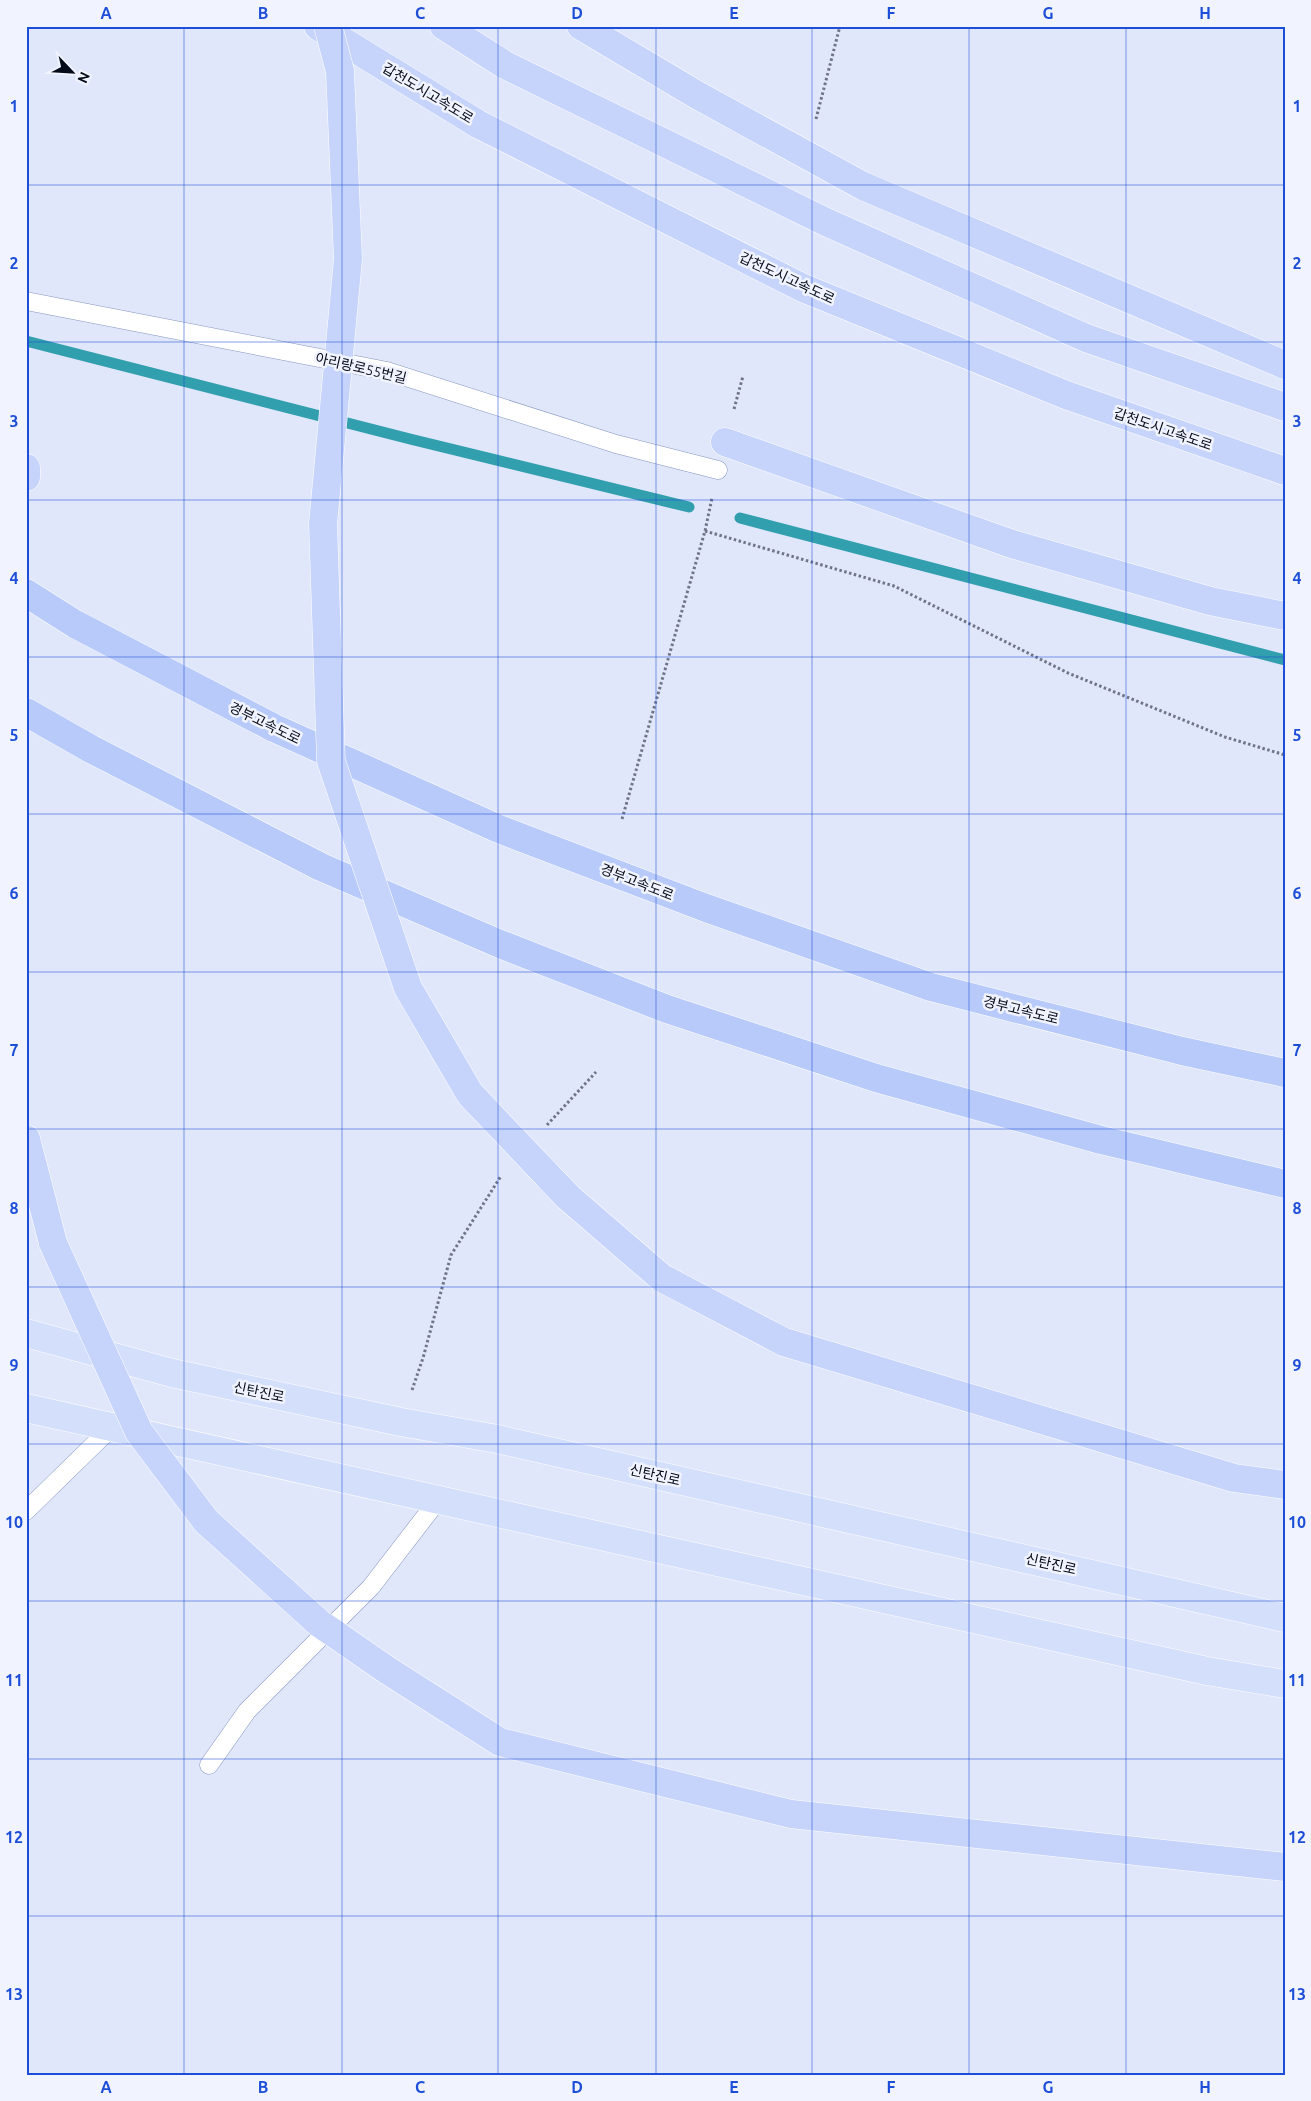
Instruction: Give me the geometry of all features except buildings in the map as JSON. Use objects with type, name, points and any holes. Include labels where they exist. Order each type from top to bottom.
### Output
[{"type":"highway","name":"갑천도시고속도로","points":[[318,26],[478,124],[803,288],[1066,395],[1285,471]]},
{"type":"highway","points":[[328,26],[340,70],[348,259],[323,524],[331,761],[408,988],[470,1094],[568,1197],[662,1278],[784,1342],[1234,1478],[1285,1485]]},
{"type":"highway","points":[[444,26],[505,65],[826,222],[1086,338],[1285,407]]},
{"type":"highway","points":[[581,26],[697,95],[863,186],[1285,365]]},
{"type":"highway","points":[[725,442],[1012,544],[1210,601],[1285,616]]},
{"type":"highway","points":[[26,468],[26,477]]},
{"type":"highway","name":"경부고속도로","points":[[26,593],[76,624],[274,728],[508,833],[706,908],[931,987],[1182,1050],[1285,1073]]},
{"type":"highway","points":[[26,712],[91,750],[321,867],[500,944],[667,1009],[876,1078],[1101,1140],[1285,1184]]},
{"type":"highway","points":[[26,1139],[53,1243],[138,1432],[206,1522],[319,1623],[387,1670],[500,1742],[791,1814],[1285,1866]]},
{"type":"main road","name":"신탄진로","points":[[26,1333],[172,1373],[401,1422],[497,1439],[1285,1618]]},
{"type":"main road","points":[[26,1408],[1207,1671],[1285,1684]]},
{"type":"lane","name":"아리랑로55번길","points":[[26,301],[388,371],[616,444],[718,470]]},
{"type":"lane","points":[[26,1511],[112,1427]]},
{"type":"lane","points":[[209,1765],[247,1712],[371,1587],[438,1500]]},
{"type":"path","points":[[816,120],[840,26]]},
{"type":"path","points":[[725,442],[744,376]]},
{"type":"path","points":[[622,819],[706,530],[718,470]]},
{"type":"path","points":[[706,530],[894,586],[1068,673],[1225,737],[1285,755]]},
{"type":"path","points":[[544,1129],[596,1072]]},
{"type":"path","points":[[401,1422],[423,1358],[450,1255],[499,1179],[506,1172]]},
{"type":"waterway","points":[[26,341],[410,439],[689,507]]},
{"type":"waterway","points":[[740,518],[1285,660]]}]
